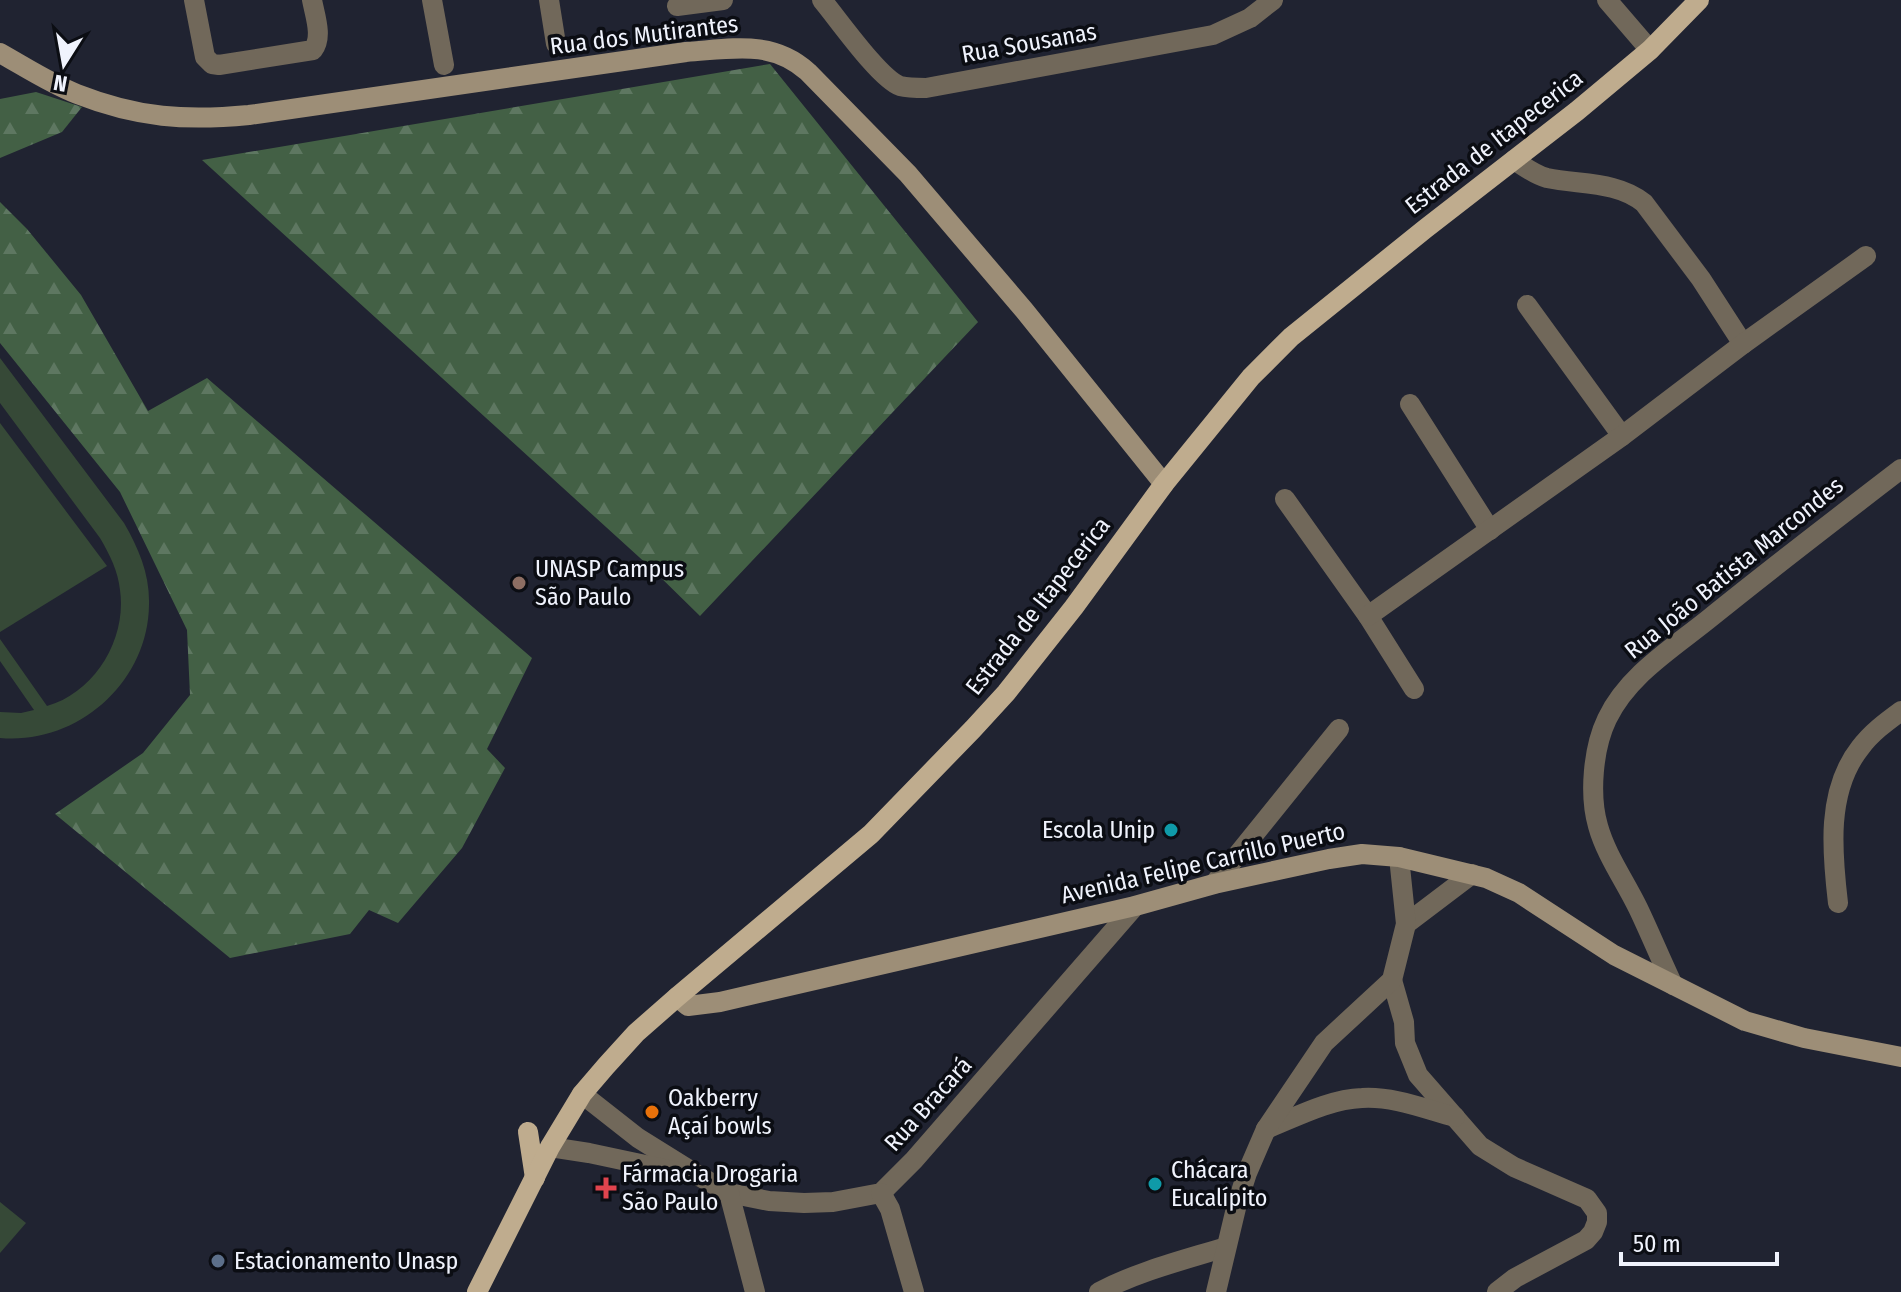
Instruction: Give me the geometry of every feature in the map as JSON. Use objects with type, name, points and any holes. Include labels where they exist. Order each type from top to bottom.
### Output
[{"type":"main road","name":"Estrada de Itapecerica","points":[[477,1292],[550,1147],[582,1094],[636,1033],[871,834],[942,763],[1035,656],[1164,484],[1251,377],[1291,337],[1650,50],[1699,0]]},
{"type":"main road","points":[[528,1132],[535,1178]]},
{"type":"street","points":[[194,0],[205,57],[212,64],[219,65],[313,50],[319,39],[312,0]]},
{"type":"street","points":[[432,0],[444,65]]},
{"type":"street","points":[[549,0],[556,44]]},
{"type":"street","points":[[677,11],[723,0]]},
{"type":"street","name":"Rua Sousanas","points":[[822,0],[891,81],[904,87],[926,88],[1213,35],[1250,18],[1271,1]]},
{"type":"street","points":[[1607,0],[1650,50]]},
{"type":"street","name":"Rua dos Mutirantes","points":[[0,53],[76,94],[129,111],[167,118],[208,119],[686,52],[750,48],[776,51],[796,61],[908,174],[1024,310],[1164,484]]},
{"type":"street","points":[[1514,160],[1537,174],[1621,190],[1637,197],[1701,279],[1743,344]]},
{"type":"street","points":[[1368,616],[1622,436],[1866,256]]},
{"type":"street","points":[[1527,305],[1622,436]]},
{"type":"street","points":[[1410,404],[1490,530]]},
{"type":"street","name":"Rua João Batista Marcondes","points":[[1673,985],[1598,826],[1593,788],[1595,761],[1606,721],[1638,676],[1901,469]]},
{"type":"street","points":[[1285,499],[1368,616],[1414,689]]},
{"type":"street","points":[[1838,903],[1834,819],[1841,785],[1848,765],[1860,747],[1901,711]]},
{"type":"street","points":[[1214,884],[1339,729]]},
{"type":"street","name":"Avenida Felipe Carrillo Puerto","points":[[677,997],[688,1006],[720,1002],[1135,906],[1214,884],[1362,854],[1399,857],[1486,878],[1519,893],[1614,955],[1745,1021],[1804,1038],[1901,1057]]},
{"type":"street","points":[[1399,857],[1406,924],[1392,980],[1404,1022],[1405,1043],[1418,1075],[1480,1146],[1514,1167],[1587,1199],[1597,1213],[1593,1232],[1577,1246],[1555,1255],[1497,1292]]},
{"type":"street","points":[[1406,924],[1472,874]]},
{"type":"street","name":"Rua Bracará","points":[[881,1193],[1135,906]]},
{"type":"street","points":[[1216,1292],[1247,1173],[1266,1129],[1324,1043],[1392,980]]},
{"type":"street","points":[[582,1094],[638,1138],[729,1193],[769,1201],[804,1203],[833,1202],[881,1193],[890,1209],[914,1292]]},
{"type":"street","points":[[1266,1129],[1345,1100],[1364,1098],[1397,1101],[1455,1117]]},
{"type":"street","points":[[550,1147],[699,1176]]},
{"type":"street","points":[[729,1193],[755,1292]]},
{"type":"street","points":[[1099,1292],[1226,1247]]},
{"type":"green space","points":[[770,64],[978,322],[700,616],[202,160]]},
{"type":"green space","points":[[36,92],[82,107],[62,132],[0,158],[0,99]]},
{"type":"green space","points":[[0,202],[27,229],[81,295],[148,411],[207,378],[532,658],[487,749],[505,768],[462,848],[398,923],[369,910],[350,934],[230,958],[55,814],[143,753],[190,695],[187,630],[120,492],[0,343]]},
{"type":"green space","points":[[0,358],[124,523],[142,562],[149,594],[145,633],[136,660],[122,683],[81,720],[56,731],[28,737],[0,738],[0,712],[34,710],[0,661],[0,639],[47,706],[80,689],[104,661],[118,627],[120,590],[113,563],[100,538],[0,403]]},
{"type":"green space","points":[[0,423],[107,566],[0,632]]},
{"type":"green space","points":[[0,1202],[26,1223],[0,1253]]},
{"type":"place","name":"UNASP Campus São Paulo","points":[[519,583]]},
{"type":"place","name":"Escola Unip","points":[[1171,830]]},
{"type":"place","name":"Oakberry Açaí bowls","points":[[652,1112]]},
{"type":"place","name":"Chácara Eucalípito","points":[[1155,1184]]},
{"type":"place","name":"Fármacia Drogaria São Paulo","points":[[606,1188]]},
{"type":"place","name":"Estacionamento Unasp","points":[[218,1261]]}]
